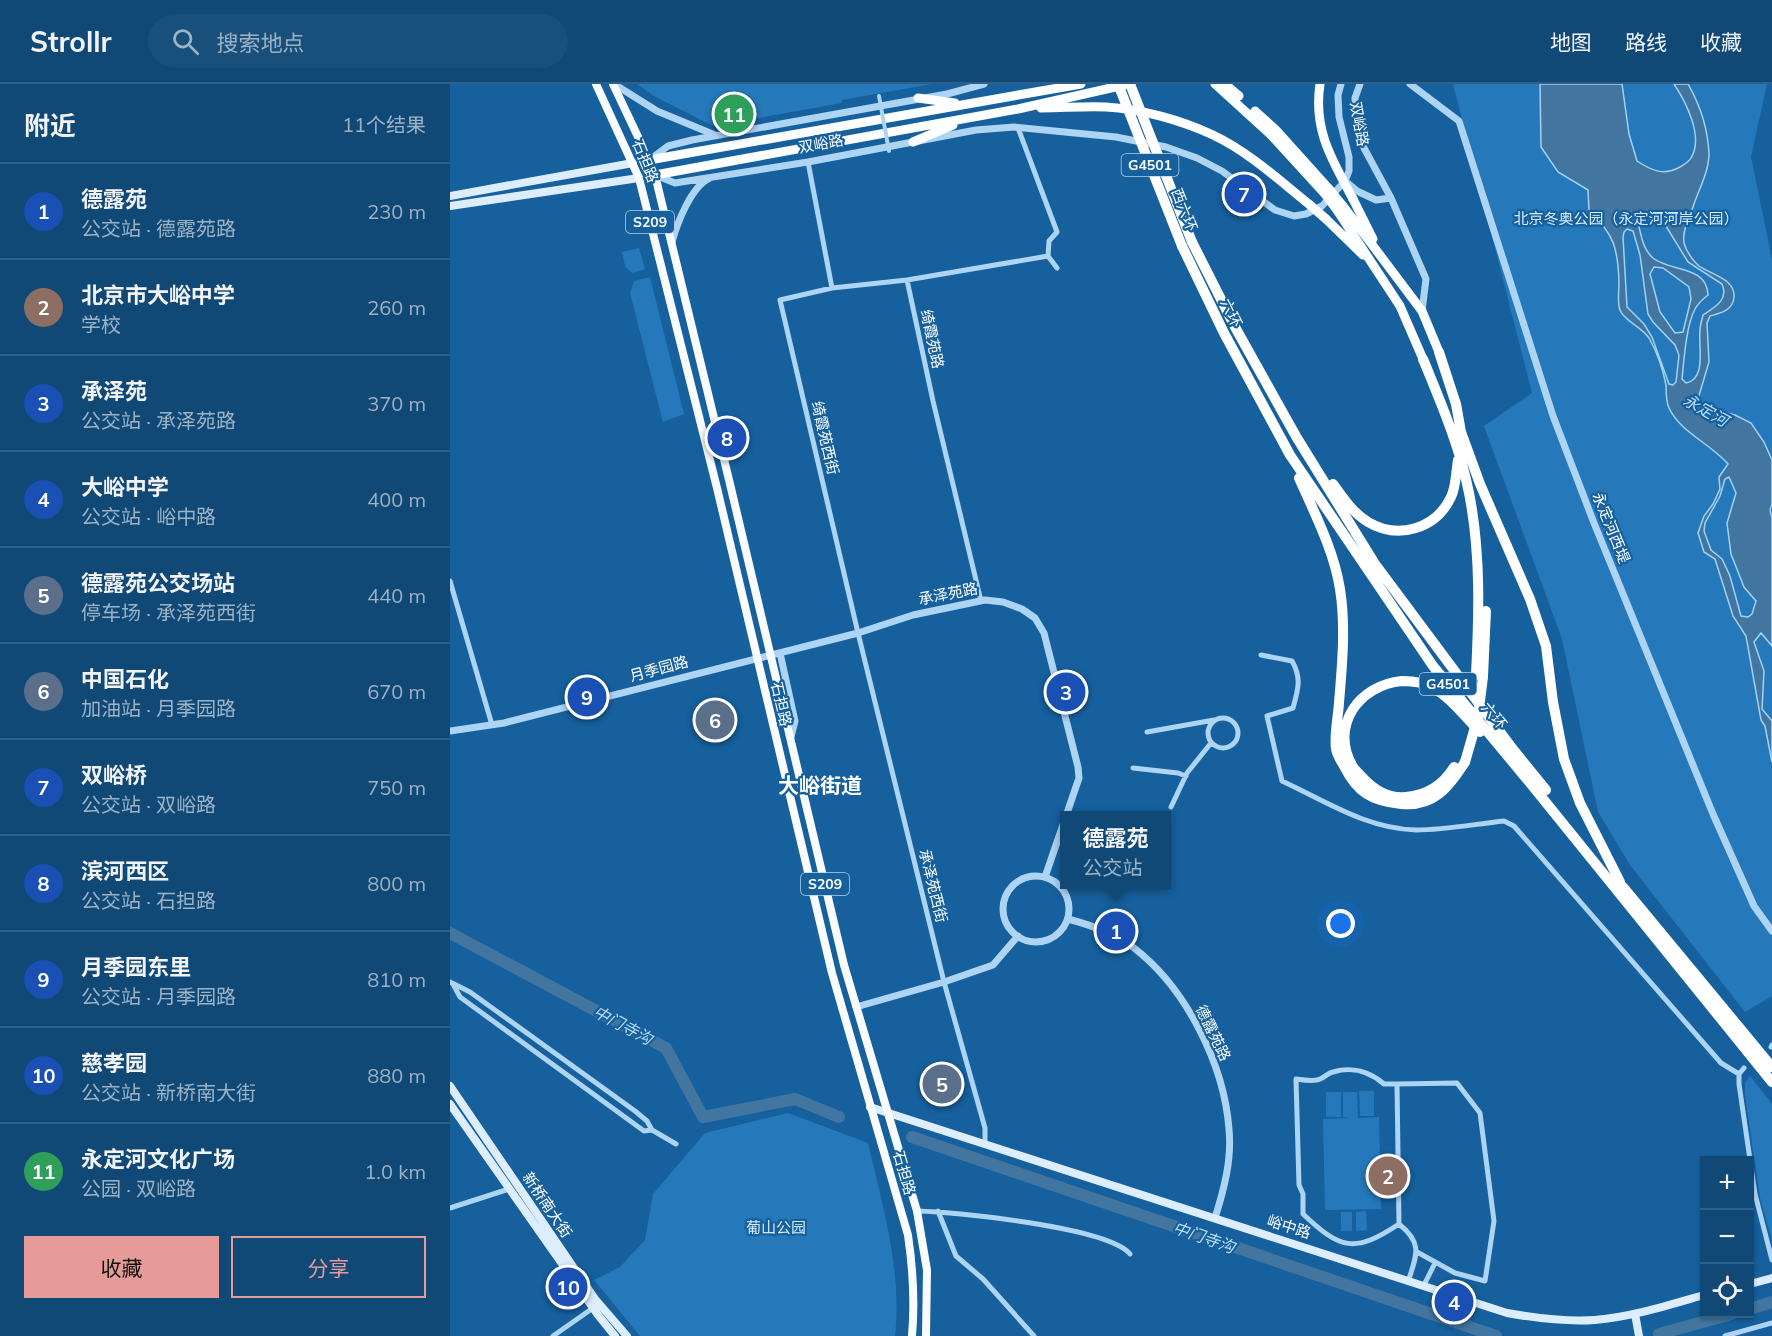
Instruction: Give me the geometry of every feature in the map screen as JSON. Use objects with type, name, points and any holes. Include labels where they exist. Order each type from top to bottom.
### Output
[{"type":"highway","name":"双峪路","points":[[649,160],[1081,84]]},
{"type":"highway","name":"西六环","points":[[1118,84],[1187,244]]},
{"type":"highway","name":"双峪路","points":[[655,175],[1018,109],[1130,84]]},
{"type":"highway","name":"西六环","points":[[1130,84],[1187,244]]},
{"type":"highway","points":[[1215,84],[1274,132]]},
{"type":"highway","points":[[1225,84],[1274,132],[1328,192],[1422,311],[1439,352],[1456,404],[1482,540],[1486,594],[1480,676],[1462,760],[1451,785],[1425,801],[1406,804],[1384,802],[1364,794],[1349,776],[1336,751],[1343,645],[1342,603],[1338,573],[1290,455]]},
{"type":"highway","points":[[1320,84],[1318,120],[1323,141],[1387,265]]},
{"type":"highway","points":[[918,98],[966,104]]},
{"type":"highway","points":[[1018,109],[1106,107],[1161,117],[1213,135],[1240,150],[1326,219],[1376,268]]},
{"type":"highway","points":[[912,142],[969,118]]},
{"type":"highway","points":[[1340,208],[1400,306],[1446,414],[1469,493],[1480,595],[1480,676]]},
{"type":"highway","name":"六环","points":[[1187,244],[1297,438],[1375,564],[1512,748],[1772,1067]]},
{"type":"highway","name":"六环","points":[[1187,244],[1224,333],[1290,455],[1433,666],[1772,1082]]},
{"type":"highway","points":[[1461,432],[1497,525],[1530,599],[1546,646],[1553,702],[1564,759],[1580,803],[1620,882]]},
{"type":"highway","points":[[1297,438],[1351,507],[1367,521],[1387,531],[1413,530],[1430,523],[1442,513],[1452,495],[1458,457]]},
{"type":"highway","points":[[1462,760],[1437,787],[1422,794],[1403,798],[1376,792],[1353,767],[1346,747],[1345,731],[1351,708],[1366,693],[1389,682],[1413,681],[1433,688],[1535,789]]},
{"type":"main road","name":"石担路","points":[[596,84],[639,178],[717,488],[832,973],[908,1235],[914,1291],[912,1336]]},
{"type":"main road","name":"石担路","points":[[614,84],[655,175],[844,964],[916,1211],[927,1270],[926,1336]]},
{"type":"main road","points":[[450,196],[649,160]]},
{"type":"main road","points":[[450,206],[655,175]]},
{"type":"main road","name":"新桥南大街","points":[[450,1086],[596,1299],[627,1336]]},
{"type":"main road","name":"新桥南大街","points":[[450,1104],[615,1336]]},
{"type":"main road","name":"峪中路","points":[[870,1107],[1497,1310],[1541,1318],[1594,1320],[1635,1314],[1700,1296]]},
{"type":"main road","points":[[1754,1283],[1772,1278]]},
{"type":"main road","points":[[1635,1314],[1639,1336]]},
{"type":"street","points":[[614,84],[657,111],[715,135]]},
{"type":"street","name":"双峪路","points":[[649,160],[668,146],[715,135],[947,94],[984,84]]},
{"type":"street","name":"双峪路","points":[[655,175],[675,183],[808,162],[976,130],[1018,128],[1116,137],[1166,147],[1197,158],[1222,171],[1275,210],[1294,216],[1306,214],[1322,206],[1345,181],[1349,157],[1339,117],[1338,95],[1341,84]]},
{"type":"street","points":[[1360,84],[1355,98],[1356,123],[1364,147],[1391,198],[1426,279],[1422,311]]},
{"type":"street","name":"永定河西堤","points":[[1410,84],[1459,121],[1553,416],[1590,513],[1713,814],[1754,906],[1772,931]]},
{"type":"street","points":[[879,96],[889,151]]},
{"type":"street","points":[[1018,128],[1057,232],[1049,242],[1048,256],[1057,268]]},
{"type":"street","points":[[808,162],[832,288],[907,280],[1048,256]]},
{"type":"street","points":[[672,244],[678,222],[690,200],[705,180],[713,177]]},
{"type":"street","points":[[1345,181],[1357,191],[1376,201],[1391,198]]},
{"type":"street","name":"绮霞苑路","points":[[907,280],[933,401],[981,601]]},
{"type":"street","name":"绮霞苑西街","points":[[832,288],[780,300],[858,633]]},
{"type":"street","points":[[450,581],[492,725]]},
{"type":"street","name":"承泽苑路","points":[[770,655],[858,633],[913,615],[981,601],[1003,602],[1022,609],[1035,618],[1044,633],[1078,767],[1079,778],[1068,811]]},
{"type":"street","name":"承泽苑西街","points":[[858,633],[944,982],[985,1128],[985,1143]]},
{"type":"street","points":[[780,653],[795,721],[790,740]]},
{"type":"street","name":"月季园路","points":[[450,731],[492,725],[770,655]]},
{"type":"street","points":[[1261,655],[1292,661],[1299,672],[1299,686],[1293,708],[1267,716],[1282,781],[1352,816],[1387,826],[1416,830],[1504,821],[1514,826],[1720,1063],[1739,1074]]},
{"type":"street","points":[[1147,732],[1218,719],[1228,720],[1237,730],[1236,740],[1224,748],[1211,743],[1208,734],[1208,729],[1218,719]]},
{"type":"street","points":[[1171,807],[1186,776],[1211,743]]},
{"type":"street","points":[[1133,768],[1186,776]]},
{"type":"street","name":"承泽苑路","points":[[1045,877],[1060,834]]},
{"type":"street","points":[[1060,887],[1055,881],[1034,876],[1023,878],[1014,884],[1003,904],[1008,926],[1018,936],[1035,941],[1046,940],[1055,935],[1063,928],[1068,918],[1067,898],[1062,889]]},
{"type":"street","name":"德露苑路","points":[[1068,918],[1094,926],[1135,949],[1180,998],[1204,1039],[1223,1094],[1229,1129],[1226,1183],[1215,1218]]},
{"type":"street","points":[[856,1007],[944,982],[993,965],[1018,936]]},
{"type":"street","points":[[452,983],[460,998],[644,1131],[652,1130]]},
{"type":"street","points":[[452,983],[470,992],[635,1111],[647,1121],[652,1130],[676,1144]]},
{"type":"street","points":[[1744,1068],[1739,1074],[1738,1084],[1755,1194],[1772,1260]]},
{"type":"street","points":[[1397,1084],[1399,1224],[1413,1238],[1418,1252],[1434,1263],[1455,1273],[1485,1281],[1494,1221],[1480,1113],[1457,1083],[1384,1084],[1372,1075],[1357,1070],[1330,1072],[1319,1080],[1296,1079],[1299,1185],[1303,1194],[1303,1214],[1330,1238],[1340,1243],[1372,1240],[1399,1224]]},
{"type":"street","points":[[450,1208],[509,1189]]},
{"type":"street","points":[[916,1211],[938,1211],[1063,1228],[1115,1243],[1125,1247],[1130,1254]]},
{"type":"street","points":[[938,1211],[956,1256],[983,1279],[1034,1336]]},
{"type":"street","points":[[1408,1282],[1418,1252]]},
{"type":"street","points":[[1423,1287],[1434,1263]]},
{"type":"street","points":[[553,1336],[593,1308]]},
{"type":"street","points":[[1725,1336],[1772,1323]]},
{"type":"green space","points":[[637,84],[932,84],[713,126],[654,96]]},
{"type":"green space","name":"北京冬奥公园（永定河河岸公园）","points":[[1453,84],[1767,84],[1751,157],[1772,259],[1772,996],[1745,1012],[1630,865],[1598,812],[1562,639],[1484,426],[1532,393]]},
{"type":"green space","points":[[639,248],[645,269],[632,273],[625,266],[622,252]]},
{"type":"green space","points":[[650,277],[684,414],[663,422],[630,293],[634,281]]},
{"type":"green space","points":[[1750,1076],[1772,1104],[1772,1241],[1760,1198],[1745,1083]]},
{"type":"green space","points":[[1359,1091],[1374,1091],[1374,1116],[1360,1116]]},
{"type":"green space","points":[[1326,1092],[1341,1092],[1341,1117],[1326,1117]]},
{"type":"green space","points":[[1343,1092],[1357,1092],[1358,1118],[1379,1117],[1381,1209],[1325,1210],[1323,1119],[1349,1118],[1343,1117]]},
{"type":"green space","name":"葡山公园","points":[[788,1113],[868,1143],[890,1239],[896,1287],[895,1336],[640,1336],[594,1280],[620,1267],[645,1240],[653,1194],[705,1133]]},
{"type":"green space","points":[[1366,1211],[1367,1230],[1356,1231],[1356,1212]]},
{"type":"green space","points":[[1341,1212],[1352,1212],[1352,1231],[1341,1231]]},
{"type":"water","name":"永定河","points":[[1540,84],[1622,84],[1629,134],[1637,161],[1663,172],[1674,170],[1688,162],[1696,140],[1692,120],[1674,84],[1688,84],[1700,109],[1707,136],[1709,161],[1686,225],[1684,243],[1690,256],[1699,266],[1722,278],[1731,286],[1734,298],[1728,309],[1710,316],[1707,323],[1709,362],[1698,399],[1703,407],[1735,415],[1751,423],[1764,442],[1772,460],[1770,510],[1772,518],[1772,646],[1761,633],[1754,642],[1764,671],[1762,709],[1772,721],[1772,762],[1765,726],[1761,720],[1746,636],[1733,616],[1715,559],[1704,552],[1698,533],[1704,516],[1720,489],[1719,477],[1728,464],[1680,424],[1668,406],[1663,373],[1652,343],[1646,334],[1620,310],[1616,251],[1604,227],[1589,210],[1588,190],[1558,172],[1541,147]],"holes":[[[1650,211],[1658,213],[1688,262],[1722,284],[1724,290],[1720,303],[1703,315],[1700,328],[1699,369],[1693,380],[1686,383],[1682,379],[1687,334],[1695,309],[1708,295],[1706,285],[1695,274],[1653,258],[1644,245],[1639,228],[1638,218],[1641,213]],[[1627,229],[1633,231],[1640,255],[1648,314],[1675,345],[1679,355],[1676,382],[1673,385],[1669,384],[1652,337],[1644,324],[1627,307],[1624,232]],[[1654,267],[1663,268],[1689,287],[1691,299],[1683,332],[1675,333],[1660,312],[1650,274]],[[1729,477],[1736,493],[1727,523],[1731,554],[1744,587],[1756,601],[1752,614],[1748,617],[1741,616],[1730,576],[1722,559],[1711,550],[1704,531],[1705,523],[1720,496],[1725,479]]]},
{"type":"waterway","name":"中门寺沟","points":[[450,933],[666,1048],[703,1117],[795,1099],[839,1117]]},
{"type":"waterway","name":"中门寺沟","points":[[912,1137],[1496,1336]]},
{"type":"waterway","name":"中门寺沟","points":[[1754,1308],[1772,1302]]},
{"type":"waterway","name":"中门寺沟","points":[[1659,1334],[1717,1318]]},
{"type":"place","name":"永定河文化广场","points":[[734,114]]},
{"type":"place","name":"双峪桥","points":[[1244,194]]},
{"type":"place","name":"滨河西区","points":[[727,438]]},
{"type":"place","name":"承泽苑","points":[[1066,692]]},
{"type":"place","name":"月季园东里","points":[[587,697]]},
{"type":"place","name":"中国石化","points":[[715,720]]},
{"type":"place","name":"德露苑","points":[[1116,931]]},
{"type":"place","name":"德露苑公交场站","points":[[942,1084]]},
{"type":"place","name":"北京市大峪中学","points":[[1388,1176]]},
{"type":"place","name":"慈孝园","points":[[568,1287]]},
{"type":"place","name":"大峪中学","points":[[1454,1302]]},
{"type":"district","name":"大峪街道","points":[[820,786]]}]
